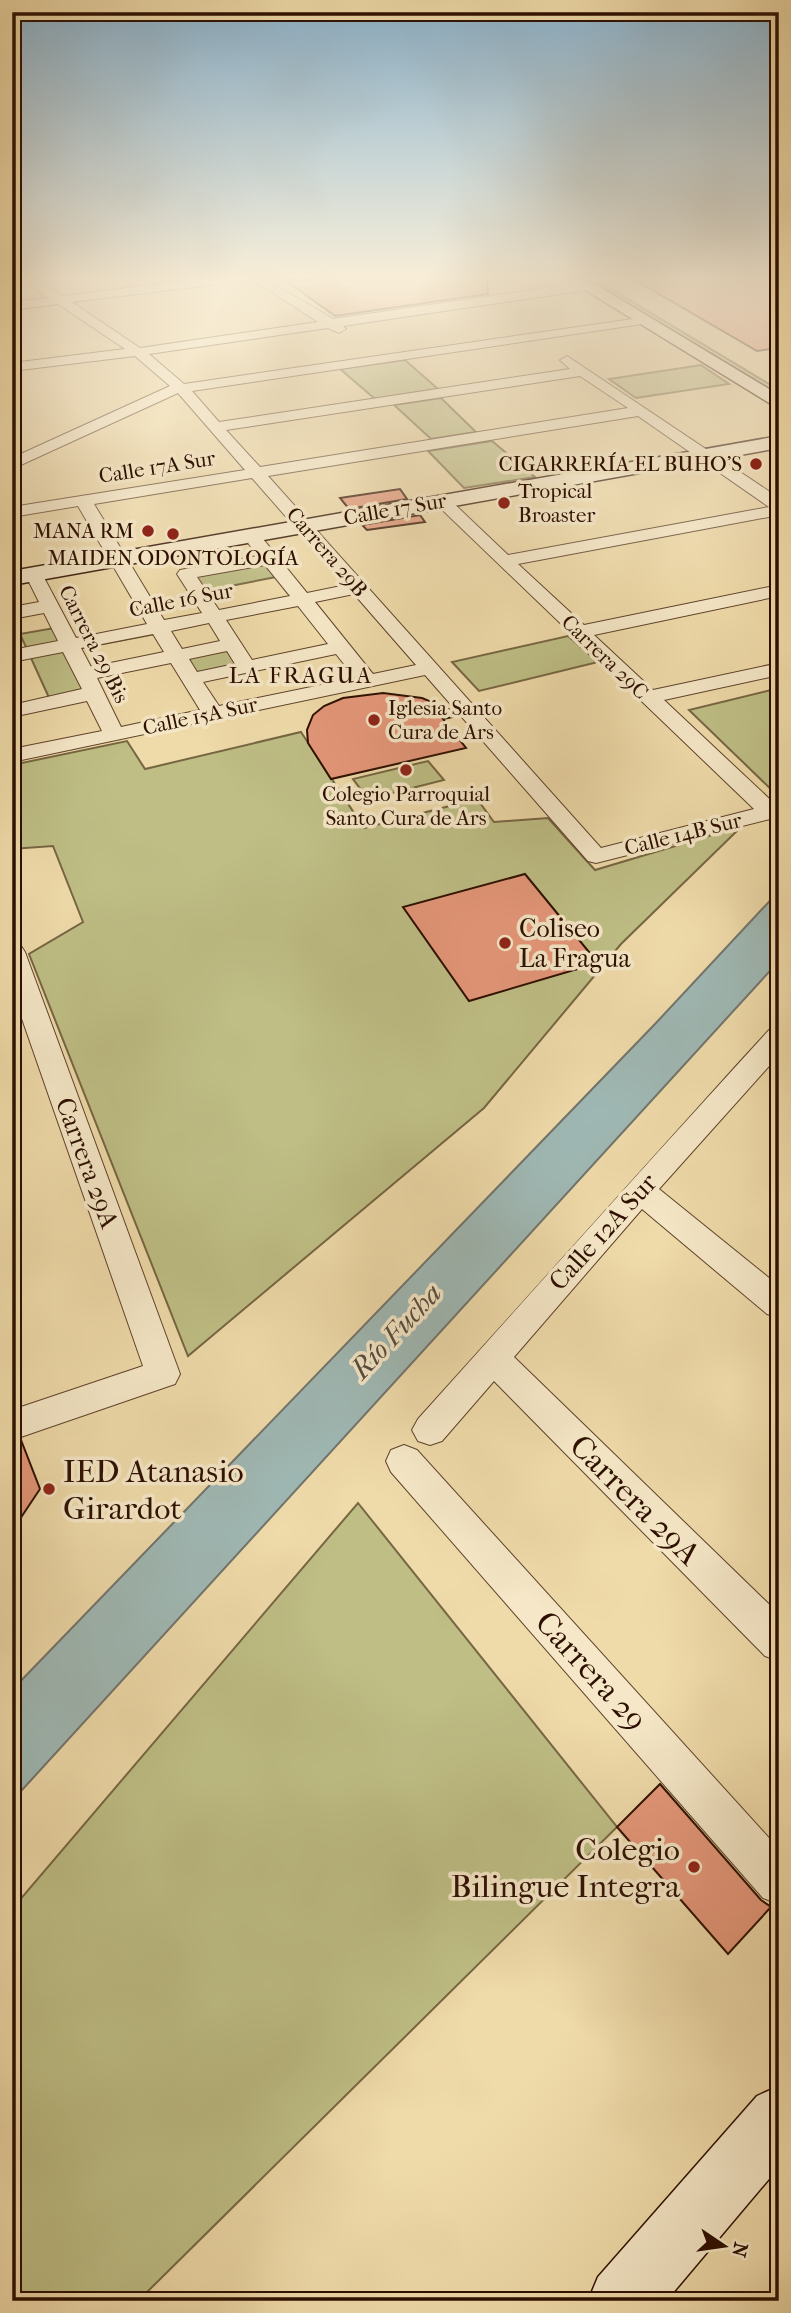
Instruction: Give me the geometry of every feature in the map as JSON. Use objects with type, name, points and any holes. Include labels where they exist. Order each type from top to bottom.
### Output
[{"type":"main road","points":[[754,388],[779,403]]},
{"type":"main road","name":"Calle 17 Sur","points":[[23,576],[779,442]]},
{"type":"main road","points":[[622,2301],[779,2118]]},
{"type":"street","points":[[12,464],[160,394],[189,388]]},
{"type":"street","points":[[214,427],[471,388]]},
{"type":"street","points":[[607,388],[779,508]]},
{"type":"street","name":"Carrera 29B","points":[[182,389],[596,856]]},
{"type":"street","name":"Calle 17A Sur","points":[[12,512],[640,411]]},
{"type":"street","points":[[83,500],[116,559],[213,714]]},
{"type":"street","name":"Carrera 29C","points":[[441,501],[770,812]]},
{"type":"street","points":[[504,561],[779,508]]},
{"type":"street","points":[[249,535],[368,681]]},
{"type":"street","points":[[247,667],[186,574],[269,559]]},
{"type":"street","name":"Carrera 29 Bis","points":[[23,576],[50,606],[114,735]]},
{"type":"street","points":[[259,581],[283,576]]},
{"type":"street","points":[[199,592],[223,588]]},
{"type":"street","name":"Calle 16 Sur","points":[[12,656],[359,589]]},
{"type":"street","points":[[579,632],[779,590]]},
{"type":"street","points":[[12,613],[50,606]]},
{"type":"street","points":[[12,711],[177,656],[232,644]]},
{"type":"street","points":[[191,679],[341,648]]},
{"type":"street","name":"Calle 15A Sur","points":[[12,756],[430,668]]},
{"type":"street","points":[[647,698],[779,669]]},
{"type":"street","name":"Calle 14B Sur","points":[[596,856],[770,812]]},
{"type":"street","name":"Carrera 29A","points":[[12,953],[22,1008],[163,1374],[12,1425]]},
{"type":"street","name":"Calle 12A Sur","points":[[430,1430],[640,1190],[774,1051]]},
{"type":"street","points":[[640,1190],[779,1305]]},
{"type":"street","name":"Carrera 29A","points":[[492,1357],[779,1642]]},
{"type":"street","name":"Carrera 29","points":[[404,1461],[779,1882]]},
{"type":"green space","points":[[362,388],[438,389],[375,399]]},
{"type":"green space","points":[[622,388],[703,388],[636,398]]},
{"type":"green space","points":[[767,388],[779,390],[779,395]]},
{"type":"green space","points":[[441,398],[476,432],[431,439],[394,405]]},
{"type":"green space","points":[[492,441],[535,477],[464,488],[428,451]]},
{"type":"green space","points":[[268,561],[281,576],[200,592],[187,575]]},
{"type":"green space","points":[[151,626],[155,634],[72,650],[94,693],[51,702],[20,634],[60,627],[68,641]]},
{"type":"green space","points":[[568,636],[598,662],[479,691],[452,662]]},
{"type":"green space","points":[[232,644],[247,667],[191,679],[177,655]]},
{"type":"green space","points":[[779,688],[779,797],[689,710]]},
{"type":"green space","points":[[301,732],[364,828],[477,799],[494,822],[548,818],[595,870],[742,826],[621,944],[484,1108],[188,1356],[29,954],[83,922],[53,846],[12,849],[12,765],[127,741],[145,769]]},
{"type":"green space","points":[[428,761],[444,780],[368,799],[353,779]]},
{"type":"green space","points":[[358,1503],[617,1827],[138,2301],[12,2301],[12,1909]]},
{"type":"water","name":"Río Fucha","points":[[779,891],[779,961],[12,1801],[12,1690],[655,1024]]},
{"type":"building","points":[[400,489],[407,499],[349,509],[340,498]]},
{"type":"building","points":[[420,515],[425,522],[367,530],[362,525]]},
{"type":"building","points":[[383,693],[422,698],[453,711],[457,716],[443,719],[466,748],[331,779],[308,743],[307,730],[313,715],[324,706],[343,698]]},
{"type":"building","name":"Coliseo La Fragua","points":[[525,874],[598,963],[469,1001],[403,907]]},
{"type":"building","points":[[21,1440],[40,1489],[12,1531],[12,1442]]},
{"type":"building","name":"Colegio Bilingue Integra","points":[[660,1784],[761,1900],[771,1907],[728,1954],[617,1827]]},
{"type":"place","name":"CIGARRERÍA EL BUHO'S","points":[[756,464]]},
{"type":"place","name":"Tropical Broaster","points":[[504,503]]},
{"type":"place","name":"MANA RM","points":[[148,531]]},
{"type":"place","name":"MAIDEN ODONTOLOGÍA","points":[[173,534]]},
{"type":"place","name":"Iglesia Santo Cura de Ars","points":[[374,720]]},
{"type":"place","name":"Colegio Parroquial Santo Cura de Ars","points":[[406,770]]},
{"type":"place","name":"Coliseo La Fragua","points":[[505,943]]},
{"type":"place","name":"IED Atanasio Girardot","points":[[49,1489]]},
{"type":"place","name":"Colegio Bilingue Integra","points":[[694,1867]]},
{"type":"district","name":"LA FRAGUA","points":[[301,675]]}]
